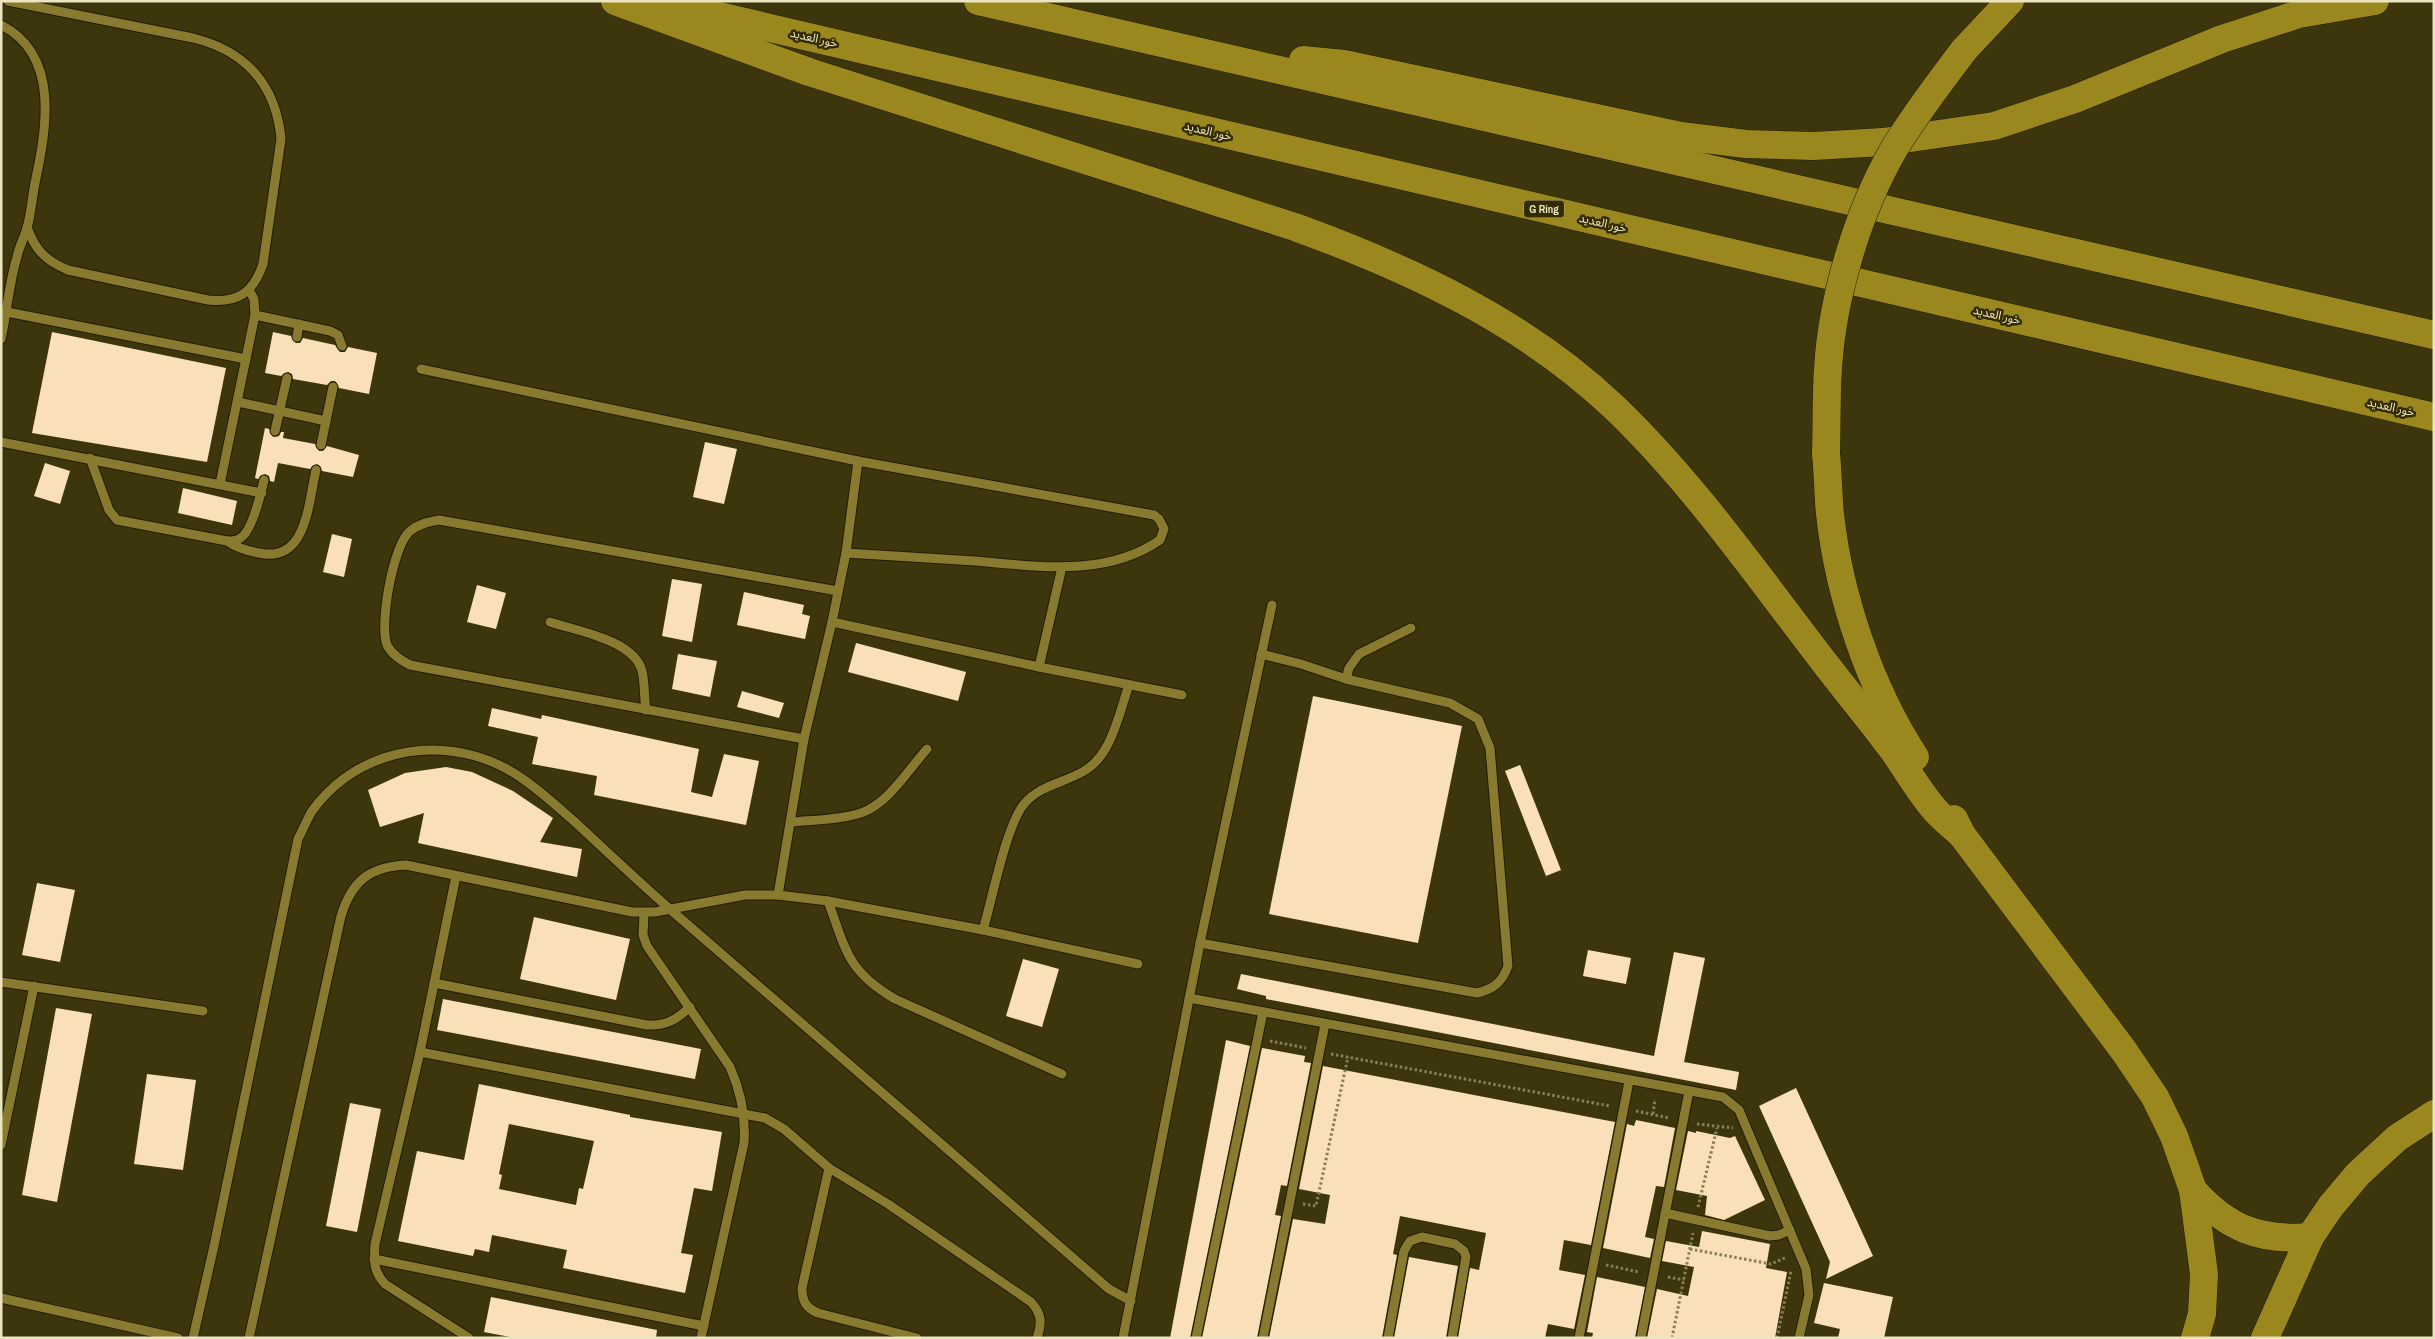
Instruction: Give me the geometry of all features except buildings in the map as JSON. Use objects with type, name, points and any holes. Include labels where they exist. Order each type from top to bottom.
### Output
[{"type":"highway","points":[[615,1],[809,72],[1294,227],[1361,251],[1422,278],[1474,306],[1526,339],[1573,373],[1614,407],[1658,452],[1698,499],[1895,753],[1934,809],[1962,835],[2124,1051],[2154,1097],[2174,1136],[2193,1190],[2204,1294],[2202,1314],[2195,1338]]},
{"type":"highway","name":"خور العديد","points":[[655,1],[2434,417]]},
{"type":"highway","points":[[978,1],[2434,335]]},
{"type":"highway","points":[[1962,835],[1946,803],[1906,743],[1860,644],[1844,584],[1830,515],[1826,453],[1828,368],[1835,314],[1851,251],[1875,187],[1894,150],[1964,50],[2010,1]]},
{"type":"highway","points":[[1187,48],[1344,64],[1681,136],[1746,144],[1814,146],[1883,142],[1994,126],[2075,99],[2222,39],[2299,14],[2375,1]]},
{"type":"highway","points":[[2265,1338],[2310,1237],[2358,1174],[2397,1138],[2434,1114]]},
{"type":"highway","points":[[2193,1190],[2225,1220],[2245,1230],[2266,1236],[2288,1239],[2310,1237]]},
{"type":"highway","points":[[2188,1338],[2190,1293],[2201,1254]]},
{"type":"highway","points":[[2281,1338],[2286,1293]]},
{"type":"lane","points":[[8,1],[211,43],[227,50],[255,73],[274,104],[279,121],[281,139],[263,264],[258,278],[249,290],[237,298],[222,301],[208,300],[68,270],[54,264],[41,255],[32,242],[27,227]]},
{"type":"lane","points":[[1,25],[18,37],[30,50],[38,65],[45,90],[44,130],[27,227],[16,257],[1,339]]},
{"type":"lane","points":[[220,484],[255,315],[254,299],[249,290]]},
{"type":"lane","points":[[7,312],[246,359]]},
{"type":"lane","points":[[255,315],[334,332],[340,338],[342,346]]},
{"type":"lane","points":[[297,337],[299,324]]},
{"type":"lane","points":[[421,369],[858,462],[1154,515],[1163,524],[1163,535],[1160,540],[1142,551],[1099,564],[1062,567],[846,553]]},
{"type":"lane","points":[[275,431],[287,378]]},
{"type":"lane","points":[[321,445],[333,387]]},
{"type":"lane","points":[[238,402],[326,421]]},
{"type":"lane","points":[[1,442],[262,493]]},
{"type":"lane","points":[[90,458],[108,510],[117,520],[226,541],[239,539],[245,534],[262,493],[264,480]]},
{"type":"lane","points":[[778,895],[792,822],[804,739],[832,622],[846,553],[858,462]]},
{"type":"lane","points":[[226,541],[239,549],[270,556],[282,554],[291,548],[301,532],[316,470]]},
{"type":"lane","points":[[804,739],[424,669],[397,658],[388,646],[383,632],[394,559],[400,544],[410,531],[416,527],[439,520],[838,591]]},
{"type":"lane","points":[[1039,667],[1062,567]]},
{"type":"lane","points":[[1124,1338],[1200,943],[1272,605]]},
{"type":"lane","points":[[550,622],[620,646],[633,655],[642,671],[646,710]]},
{"type":"lane","points":[[832,622],[1039,667],[1182,695]]},
{"type":"lane","points":[[1346,679],[1349,668],[1359,654],[1411,628]]},
{"type":"lane","points":[[1200,943],[1478,994],[1493,988],[1503,977],[1508,966],[1490,748],[1485,731],[1478,719],[1450,703],[1346,679],[1301,664],[1261,654]]},
{"type":"lane","points":[[983,930],[1015,819],[1033,796],[1044,789],[1084,772],[1097,761],[1110,739],[1129,685]]},
{"type":"lane","points":[[792,822],[848,816],[861,813],[874,806],[886,797],[926,749]]},
{"type":"lane","points":[[193,1338],[214,1246],[298,840],[312,812],[357,768],[387,756],[418,750],[447,750],[476,756],[504,767],[531,784],[669,908],[1102,1282],[1131,1301]]},
{"type":"lane","points":[[249,1338],[346,898],[357,884],[371,872],[388,866],[406,865],[621,911],[644,913],[745,895],[778,895],[828,901],[983,930],[1138,964]]},
{"type":"lane","points":[[456,876],[420,1052],[375,1244],[374,1259],[376,1274],[384,1284],[469,1338]]},
{"type":"lane","points":[[828,901],[849,957],[860,975],[895,999],[1062,1074]]},
{"type":"lane","points":[[644,913],[644,935],[647,946],[730,1067],[737,1081],[744,1112],[744,1143],[702,1338]]},
{"type":"lane","points":[[1,982],[203,1011]]},
{"type":"lane","points":[[434,983],[647,1025],[668,1024],[677,1019],[690,1007]]},
{"type":"lane","points":[[1,1145],[34,986]]},
{"type":"lane","points":[[1189,998],[1723,1097],[1739,1110],[1799,1251],[1809,1286],[1799,1338]]},
{"type":"lane","points":[[1196,1338],[1263,1012]]},
{"type":"lane","points":[[1263,1338],[1325,1024]]},
{"type":"lane","points":[[420,1052],[744,1112],[775,1123],[829,1168],[888,1204],[1031,1302],[1041,1317],[1042,1323],[1038,1338]]},
{"type":"lane","points":[[1579,1338],[1629,1081]]},
{"type":"lane","points":[[1641,1338],[1685,1121],[1689,1091]]},
{"type":"lane","points":[[829,1168],[802,1288],[805,1304],[810,1310],[818,1313],[917,1338]]},
{"type":"lane","points":[[1665,1213],[1770,1236],[1779,1235],[1790,1230]]},
{"type":"lane","points":[[1388,1338],[1404,1251],[1410,1241],[1422,1237],[1455,1244],[1464,1251],[1466,1257],[1452,1338]]},
{"type":"lane","points":[[374,1259],[704,1326]]},
{"type":"lane","points":[[1,1298],[178,1338]]},
{"type":"path","points":[[1258,1038],[1348,1057],[1730,1129],[1744,1122]]},
{"type":"path","points":[[1290,1202],[1316,1206],[1348,1057]]},
{"type":"path","points":[[1690,1249],[1771,1264],[1799,1251]]},
{"type":"path","points":[[1778,1338],[1792,1269],[1784,1258]]}]
